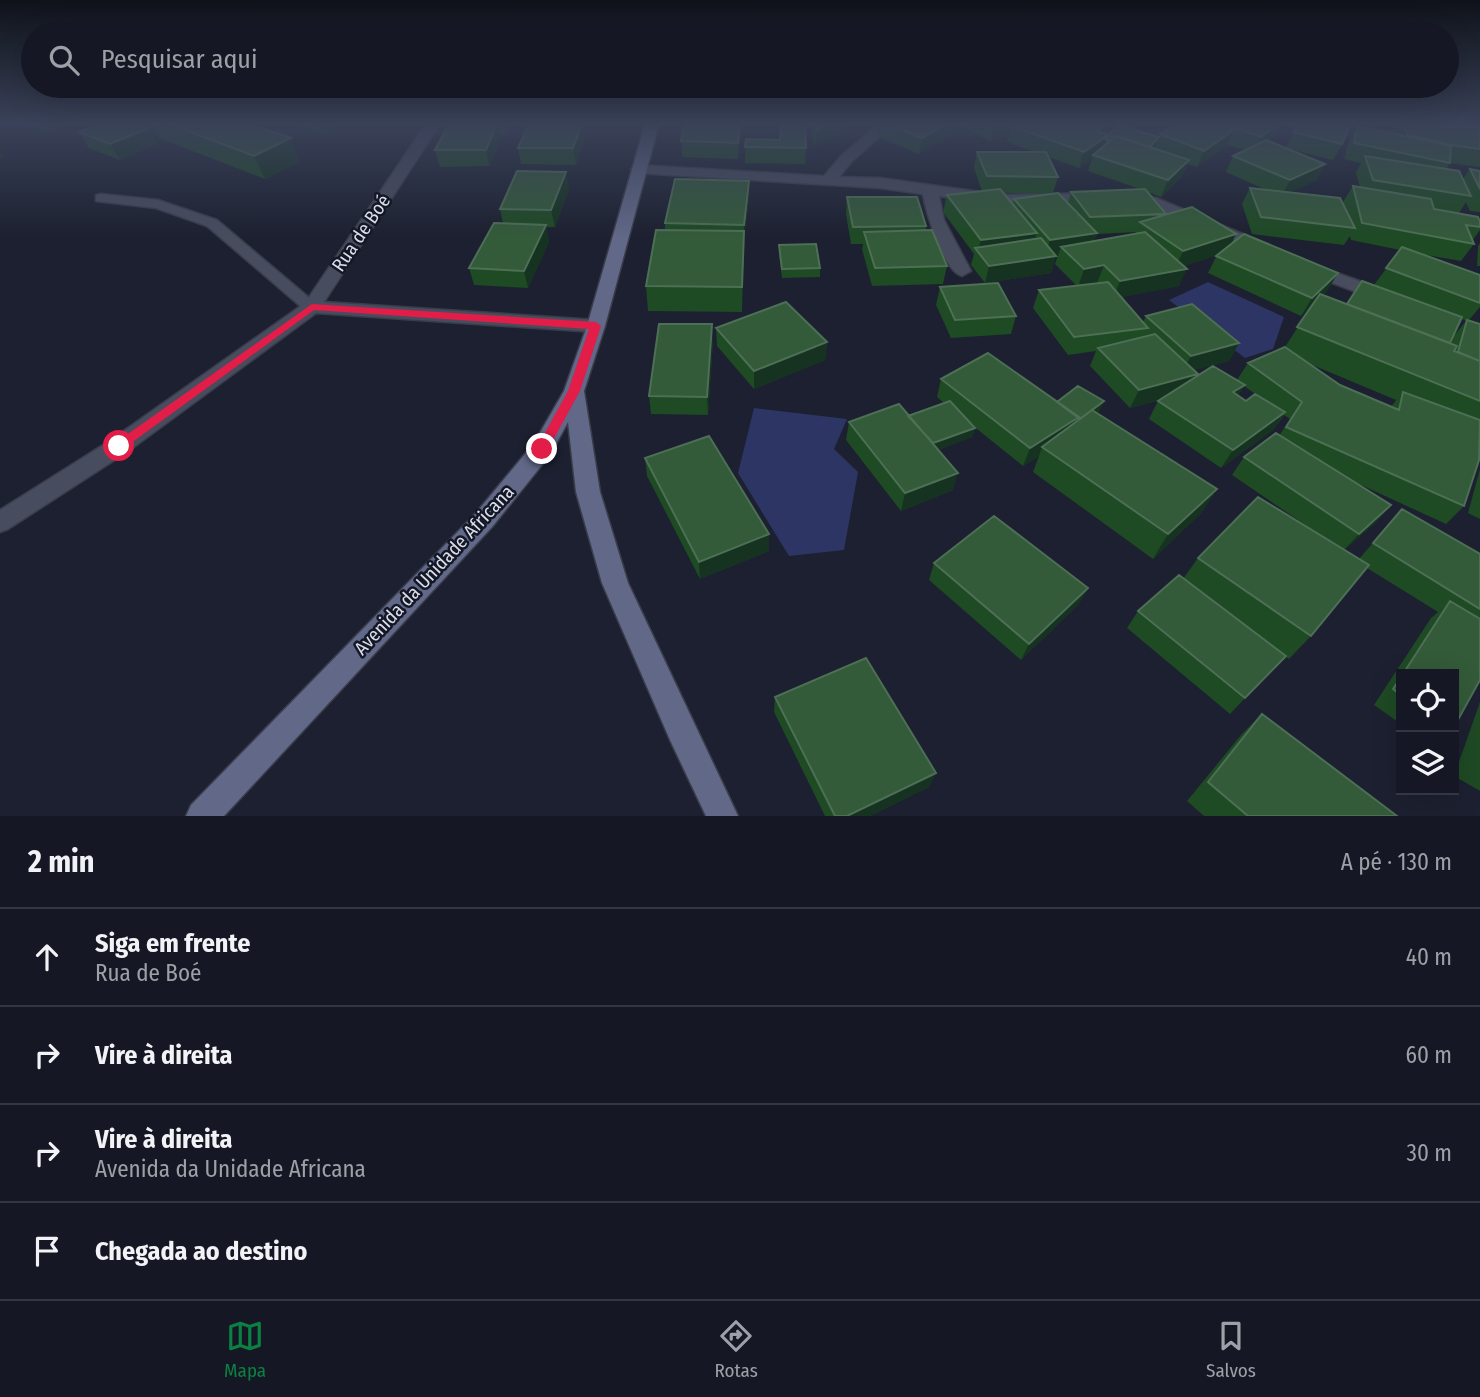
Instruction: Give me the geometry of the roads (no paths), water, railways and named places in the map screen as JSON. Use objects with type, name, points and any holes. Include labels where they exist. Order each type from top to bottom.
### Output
[{"type":"street","name":"Rua de Boé","points":[[0,522],[119,446],[312,307],[408,162]]},
{"type":"street","name":"Avenida da Unidade Africana","points":[[202,816],[484,520],[542,449],[574,391],[596,326],[640,162]]},
{"type":"street","points":[[828,181],[844,162]]},
{"type":"street","points":[[638,169],[880,183],[1003,200],[1124,197],[1150,201],[1395,300]]},
{"type":"street","points":[[930,189],[936,220],[962,271]]},
{"type":"street","points":[[312,307],[596,326]]},
{"type":"street","points":[[574,391],[588,492],[615,583],[680,730],[722,816]]},
{"type":"lane","points":[[101,198],[158,204],[212,223],[312,307]]}]
